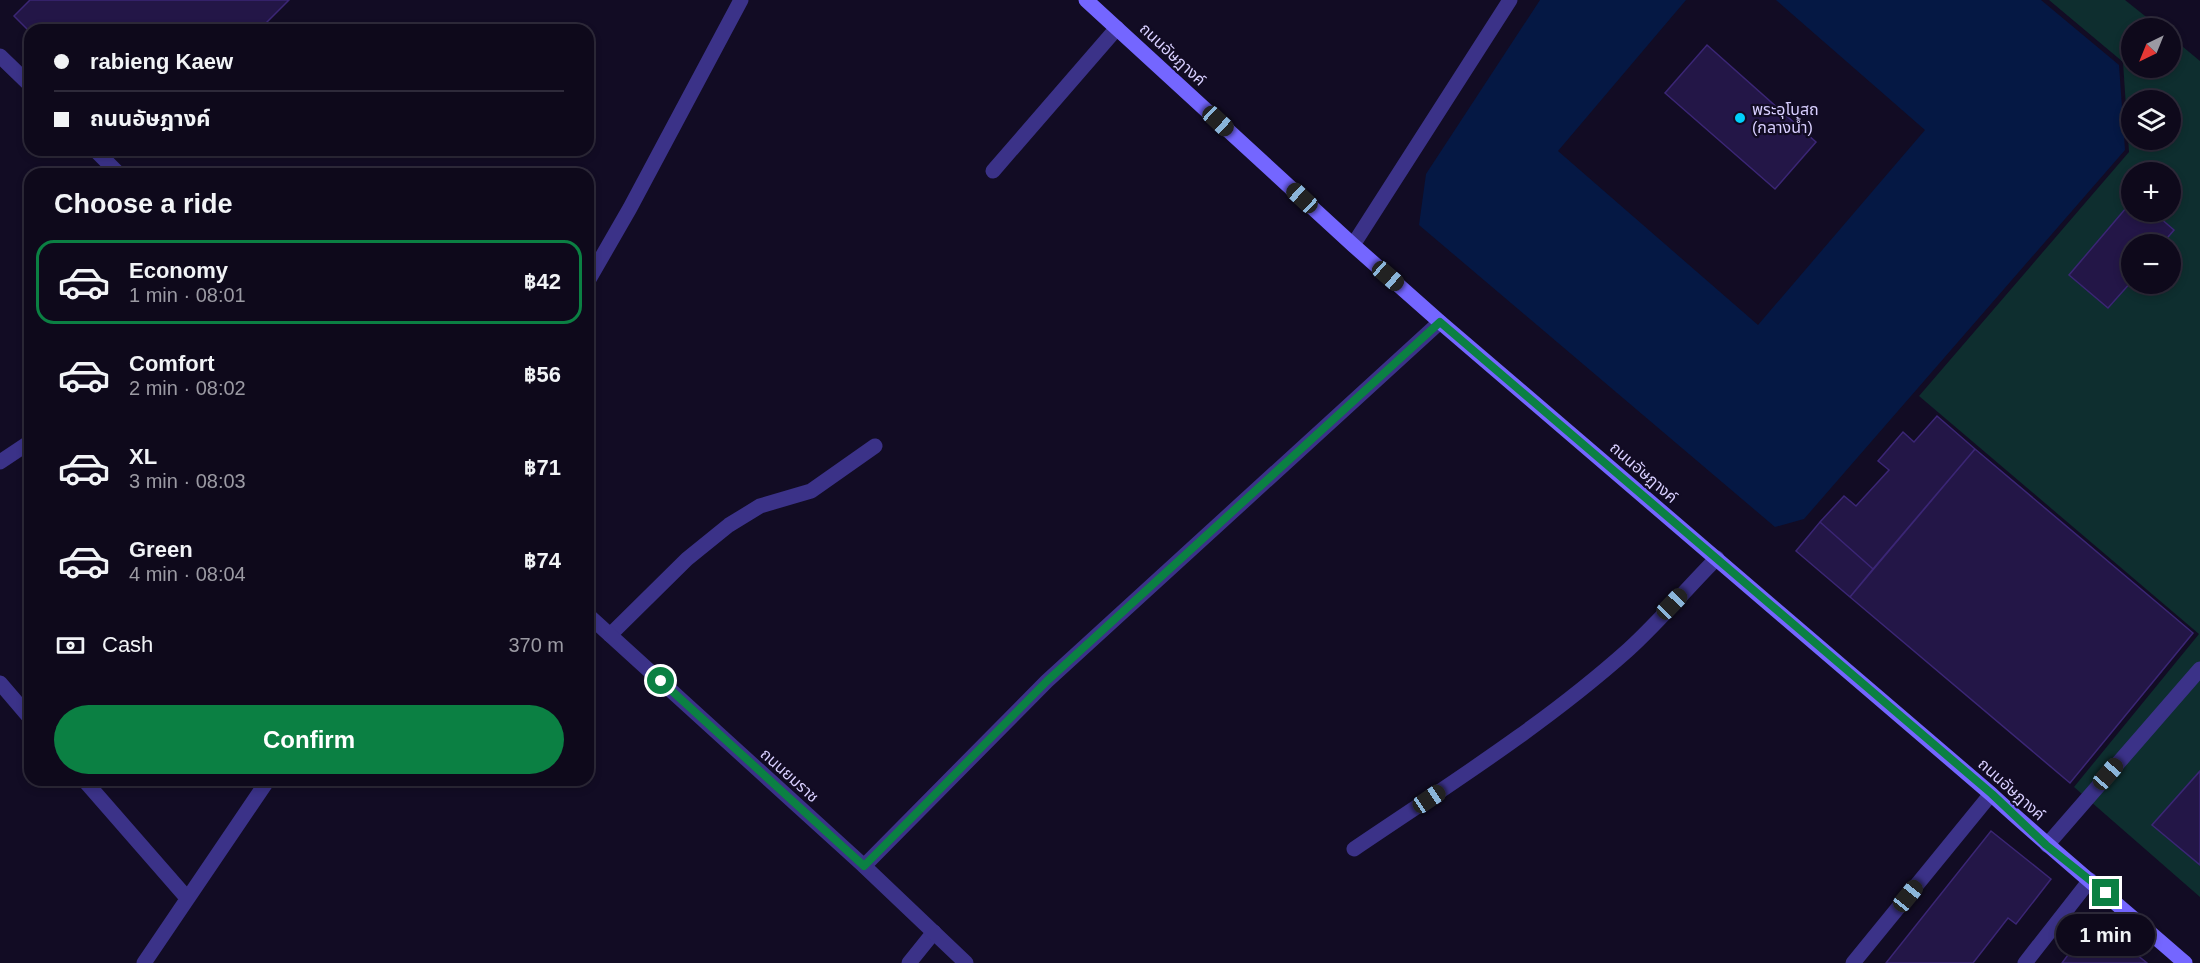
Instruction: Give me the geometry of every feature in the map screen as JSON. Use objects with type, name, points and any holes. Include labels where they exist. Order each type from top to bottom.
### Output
[{"type":"main road","name":"ถนนอัษฎางค์","points":[[1086,0],[1440,322],[1992,794],[2046,845],[2090,879],[2185,963]]},
{"type":"street","points":[[594,271],[741,0]]},
{"type":"street","points":[[1353,245],[1510,0]]},
{"type":"street","points":[[993,171],[1117,28]]},
{"type":"street","points":[[0,56],[24,79]]},
{"type":"street","points":[[101,156],[114,168]]},
{"type":"street","points":[[864,866],[1047,681],[1440,322]]},
{"type":"street","points":[[0,462],[24,446]]},
{"type":"street","points":[[610,635],[687,559],[729,525],[760,506],[811,491],[875,446]]},
{"type":"street","points":[[1354,849],[1485,761],[1541,720],[1628,650],[1717,558]]},
{"type":"street","name":"ถนนยมราช","points":[[594,620],[864,866],[934,932],[958,960]]},
{"type":"street","points":[[2046,845],[2200,669]]},
{"type":"street","points":[[0,683],[24,711]]},
{"type":"street","points":[[89,786],[187,898]]},
{"type":"street","points":[[144,963],[264,786]]},
{"type":"street","points":[[1852,963],[1992,794]]},
{"type":"street","points":[[2025,963],[2090,879]]},
{"type":"street","points":[[909,963],[934,932]]},
{"type":"green space","points":[[2049,0],[2125,0],[2148,18],[2121,18],[2121,60]]},
{"type":"green space","points":[[2181,45],[2200,61],[2200,897],[2074,787],[2199,634],[1919,396],[2129,150],[2181,150],[2181,90],[2125,90],[2124,78],[2181,78]]},
{"type":"water","points":[[1540,0],[1686,0],[1558,151],[1758,325],[1925,130],[1776,0],[2041,0],[2119,65],[2121,150],[2125,150],[1804,519],[1775,527],[1419,225],[1426,174]]},
{"type":"building","points":[[30,0],[289,0],[265,24],[24,24],[24,26],[14,16]]},
{"type":"building","name":"พระอุโบสถ (กลางน้ำ)","points":[[1707,45],[1816,142],[1775,189],[1665,93]]},
{"type":"building","points":[[2121,214],[2121,222],[2165,222],[2174,230],[2171,234],[2121,234],[2121,293],[2108,308],[2069,275]]},
{"type":"building","points":[[1937,416],[1975,449],[1873,569],[1820,522],[1844,496],[1856,506],[1889,470],[1878,461],[1903,432],[1914,442]]},
{"type":"building","points":[[1975,449],[2193,633],[2070,783],[1850,597]]},
{"type":"building","points":[[1820,522],[1873,569],[1850,597],[1796,551]]},
{"type":"building","points":[[2200,771],[2200,865],[2152,825]]},
{"type":"building","points":[[1991,831],[2051,879],[2016,924],[2008,918],[1973,963],[1886,963]]},
{"type":"building","points":[[2094,920],[2147,963],[2062,963]]},
{"type":"place","name":"พระอุโบสถ (กลางน้ำ)","points":[[1740,118]]},
{"type":"route","points":[[661,681],[864,866],[1047,681],[1440,322],[1992,794],[2046,845],[2106,893]]}]
